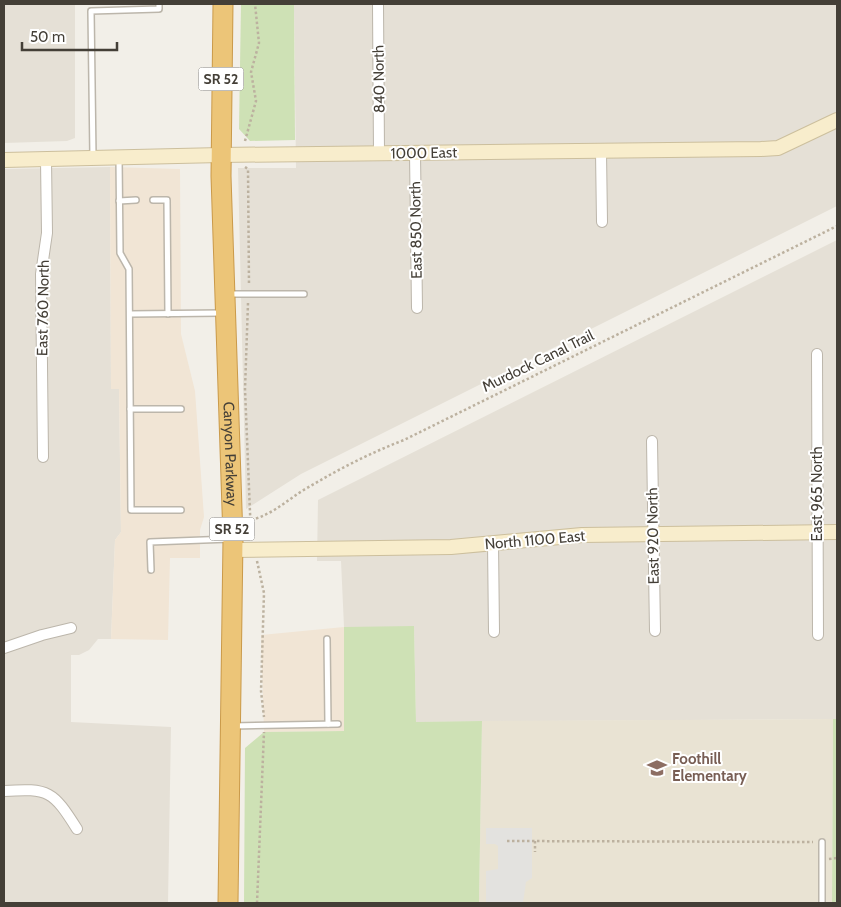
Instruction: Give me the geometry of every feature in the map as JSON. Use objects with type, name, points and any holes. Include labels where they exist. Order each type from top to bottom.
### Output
[{"type":"highway","name":"Canyon Parkway","points":[[223,4],[221,155],[223,294],[232,545],[228,903]]},
{"type":"street","name":"840 North","points":[[378,4],[379,154]]},
{"type":"street","name":"1000 East","points":[[4,160],[221,155],[601,152],[778,148],[837,120]]},
{"type":"street","points":[[601,152],[602,222]]},
{"type":"street","name":"East 850 North","points":[[415,153],[417,308]]},
{"type":"street","name":"East 760 North","points":[[44,457],[41,274],[47,233],[46,160]]},
{"type":"street","name":"East 965 North","points":[[817,354],[818,635]]},
{"type":"street","name":"East 920 North","points":[[652,441],[655,631]]},
{"type":"street","name":"North 1100 East","points":[[232,545],[415,548],[493,544],[582,535],[837,532]]},
{"type":"street","points":[[493,544],[494,632]]},
{"type":"street","points":[[4,648],[42,635],[71,628]]},
{"type":"street","points":[[4,791],[36,790],[47,793],[61,803],[77,829]]},
{"type":"lane","points":[[91,4],[93,158]]},
{"type":"lane","points":[[91,10],[159,9],[159,4]]},
{"type":"lane","points":[[119,157],[120,253],[130,269],[131,510],[181,510]]},
{"type":"lane","points":[[119,200],[136,200]]},
{"type":"lane","points":[[153,200],[167,200],[168,314]]},
{"type":"lane","points":[[223,294],[304,294]]},
{"type":"lane","points":[[130,314],[224,313]]},
{"type":"lane","points":[[130,409],[181,409]]},
{"type":"lane","points":[[151,570],[150,542],[232,545]]},
{"type":"lane","points":[[327,639],[328,724]]},
{"type":"lane","points":[[230,726],[338,724]]},
{"type":"lane","points":[[822,842],[822,903]]},
{"type":"path","points":[[245,143],[256,100],[251,72],[259,43],[255,4]]},
{"type":"path","points":[[245,168],[248,170],[249,294],[245,389],[252,520],[251,536]]},
{"type":"path","name":"Murdock Canal Trail","points":[[252,520],[268,516],[306,488],[370,453],[404,440],[837,226]]},
{"type":"path","points":[[507,841],[822,842]]},
{"type":"path","points":[[535,841],[535,852]]},
{"type":"path","points":[[831,859],[837,858]]},
{"type":"shaded area","points":[[4,4],[75,4],[75,138],[67,141],[4,143]]},
{"type":"shaded area","points":[[294,4],[837,4],[837,206],[301,474],[246,509],[238,168],[296,168]]},
{"type":"shaded area","points":[[110,167],[111,389],[119,388],[121,532],[115,540],[111,639],[98,639],[89,650],[79,655],[71,655],[71,722],[171,727],[168,903],[4,903],[4,169]]},
{"type":"shaded area","points":[[110,167],[180,169],[181,334],[195,391],[204,517],[200,530],[200,558],[170,558],[168,640],[111,639],[115,540],[121,532],[119,389],[111,389]]},
{"type":"shaded area","points":[[837,240],[837,719],[416,722],[414,627],[344,627],[341,561],[317,561],[318,500]]},
{"type":"shaded area","points":[[344,627],[344,731],[264,732],[261,635]]},
{"type":"shaded area","name":"Foothill Elementary","points":[[833,719],[832,903],[479,903],[482,721]]},
{"type":"shaded area","points":[[486,828],[532,828],[532,878],[526,882],[523,903],[486,903],[486,871],[498,869],[498,846],[486,844]]},
{"type":"green space","points":[[241,4],[294,4],[295,140],[250,141],[239,129]]},
{"type":"green space","points":[[414,626],[416,722],[482,721],[479,903],[244,903],[245,748],[264,732],[344,731],[344,627]]},
{"type":"green space","points":[[833,719],[837,719],[837,903],[832,903]]},
{"type":"place","name":"Foothill Elementary","points":[[657,768]]}]
